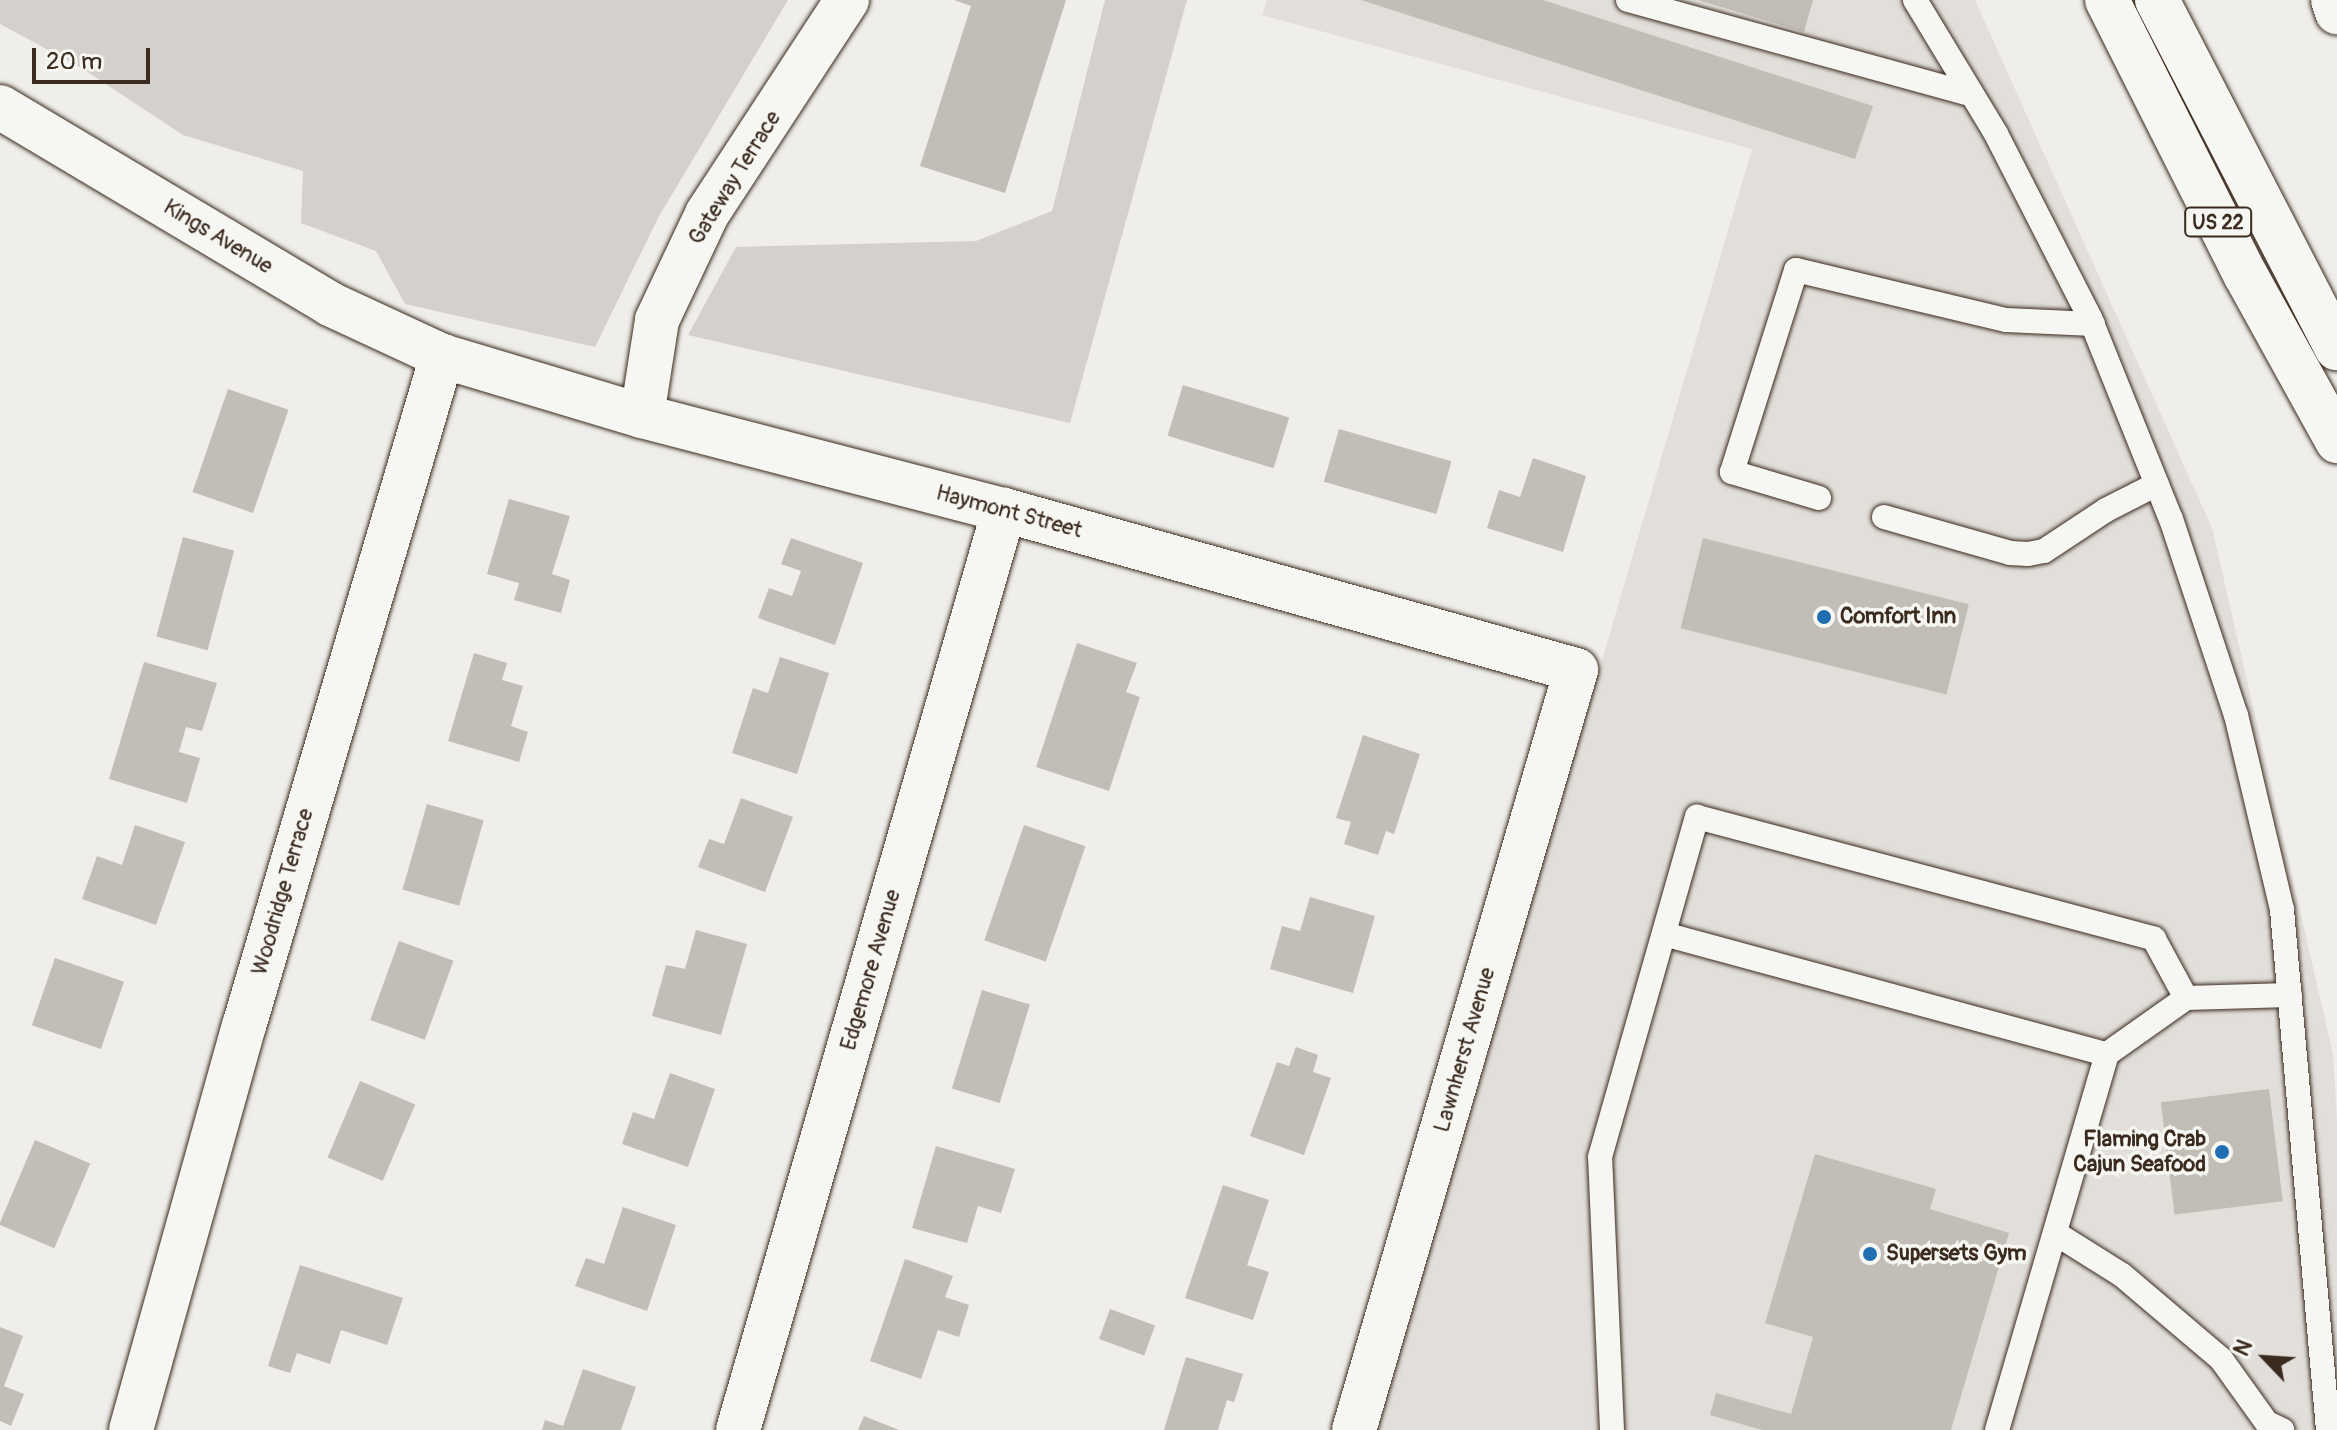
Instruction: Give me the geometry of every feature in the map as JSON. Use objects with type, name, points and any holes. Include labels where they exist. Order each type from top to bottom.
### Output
[{"type":"main road","name":"Gateway Terrace","points":[[642,416],[657,320],[707,214],[847,0]]},
{"type":"main road","name":"US 22","points":[[2107,0],[2245,274],[2337,441]]},
{"type":"main road","name":"US 22","points":[[2157,0],[2337,348]]},
{"type":"main road","points":[[2333,0],[2337,12]]},
{"type":"main road","name":"Kings Avenue","points":[[0,107],[330,304],[442,356]]},
{"type":"main road","name":"Haymont Street","points":[[442,356],[642,416],[1004,510],[1576,670]]},
{"type":"main road","name":"Woodridge Terrace","points":[[138,1428],[248,1011],[442,356]]},
{"type":"main road","name":"Edgemore Avenue","points":[[738,1430],[1004,510]]},
{"type":"main road","name":"Lawnherst Avenue","points":[[1354,1430],[1576,670]]},
{"type":"lane","points":[[1628,0],[1972,95]]},
{"type":"lane","points":[[1915,0],[1996,134],[2093,324],[2157,484],[2236,715],[2282,910],[2328,1430]]},
{"type":"lane","points":[[1819,498],[1732,472],[1796,270],[2006,320],[2093,324]]},
{"type":"lane","points":[[1884,517],[2010,553],[2028,554],[2044,551],[2106,510],[2157,484]]},
{"type":"lane","points":[[1612,1430],[1600,1157],[1697,817],[2154,939],[2186,998]]},
{"type":"lane","points":[[1664,934],[2107,1054]]},
{"type":"lane","points":[[1997,1430],[2107,1054],[2186,998],[2290,995]]},
{"type":"lane","points":[[2055,1233],[2122,1275],[2221,1359],[2267,1423],[2282,1430]]},
{"type":"shaded area","points":[[0,0],[788,0],[658,218],[595,347],[405,304],[376,251],[301,223],[303,171],[183,135],[80,67],[0,24]]},
{"type":"shaded area","points":[[1105,0],[1187,0],[1070,423],[688,335],[736,247],[976,241],[1052,211]]},
{"type":"shaded area","points":[[1267,0],[1975,0],[2212,528],[2333,1054],[2337,1121],[2337,1430],[1376,1430],[1752,149],[1262,15]]},
{"type":"building","points":[[954,0],[1066,0],[1005,193],[920,166],[971,6]]},
{"type":"building","points":[[1361,0],[1543,0],[1873,106],[1855,159]]},
{"type":"building","points":[[1698,0],[1813,0],[1804,32]]},
{"type":"building","points":[[1183,385],[1289,417],[1274,468],[1168,436]]},
{"type":"building","points":[[228,389],[289,410],[253,513],[193,492]]},
{"type":"building","points":[[1339,429],[1451,461],[1436,514],[1324,482]]},
{"type":"building","points":[[1533,458],[1586,476],[1563,552],[1487,528],[1499,490],[1520,497]]},
{"type":"building","points":[[509,499],[570,516],[552,574],[570,580],[561,613],[514,600],[519,583],[487,574]]},
{"type":"building","points":[[183,537],[234,551],[208,650],[156,636]]},
{"type":"building","points":[[791,538],[863,563],[835,645],[758,618],[769,588],[792,596],[801,571],[781,564]]},
{"type":"building","name":"Comfort Inn","points":[[1703,538],[1969,604],[1946,695],[1681,628]]},
{"type":"building","points":[[1077,643],[1137,663],[1126,692],[1140,697],[1109,791],[1036,767]]},
{"type":"building","points":[[474,653],[507,663],[502,680],[523,686],[511,726],[528,732],[519,762],[448,741]]},
{"type":"building","points":[[780,657],[829,673],[797,774],[732,753],[753,688],[768,693]]},
{"type":"building","points":[[144,662],[217,683],[202,731],[186,727],[179,752],[200,758],[187,803],[109,779]]},
{"type":"building","points":[[1363,735],[1420,754],[1394,834],[1386,831],[1378,855],[1344,844],[1351,822],[1336,818]]},
{"type":"building","points":[[741,798],[793,817],[765,892],[698,867],[709,839],[724,844]]},
{"type":"building","points":[[427,804],[484,820],[459,906],[402,890]]},
{"type":"building","points":[[135,825],[185,842],[156,925],[82,899],[97,856],[122,865]]},
{"type":"building","points":[[1024,825],[1085,846],[1046,962],[984,940]]},
{"type":"building","points":[[1310,897],[1375,916],[1353,993],[1270,969],[1282,926],[1300,931]]},
{"type":"building","points":[[696,930],[747,944],[721,1035],[652,1016],[666,965],[685,969]]},
{"type":"building","points":[[399,941],[454,961],[425,1040],[370,1020]]},
{"type":"building","points":[[55,958],[124,982],[101,1049],[32,1025]]},
{"type":"building","points":[[982,990],[1030,1005],[1000,1103],[952,1088]]},
{"type":"building","points":[[1296,1047],[1318,1055],[1313,1072],[1331,1078],[1304,1155],[1250,1136],[1277,1062],[1289,1066]]},
{"type":"building","points":[[670,1073],[715,1089],[688,1167],[622,1144],[633,1112],[654,1119]]},
{"type":"building","points":[[360,1081],[415,1104],[383,1181],[328,1157]]},
{"type":"building","name":"Flaming Crab Cajun Seafood","points":[[2269,1089],[2283,1201],[2175,1214],[2161,1102]]},
{"type":"building","points":[[35,1140],[90,1163],[54,1248],[0,1225]]},
{"type":"building","points":[[936,1146],[1015,1169],[1001,1213],[978,1206],[967,1243],[912,1228]]},
{"type":"building","points":[[1815,1154],[1936,1189],[1930,1209],[2009,1233],[1951,1430],[1762,1430],[1710,1415],[1716,1393],[1791,1414],[1813,1337],[1765,1323]]},
{"type":"building","points":[[1223,1185],[1269,1200],[1247,1265],[1269,1272],[1253,1320],[1185,1298]]},
{"type":"building","points":[[623,1207],[676,1225],[647,1311],[575,1286],[586,1258],[604,1264]]},
{"type":"building","points":[[905,1259],[953,1276],[945,1297],[969,1305],[959,1337],[938,1330],[921,1379],[870,1361]]},
{"type":"building","points":[[300,1265],[403,1298],[387,1345],[341,1330],[330,1364],[297,1353],[290,1373],[268,1366]]},
{"type":"building","points":[[1110,1309],[1155,1325],[1144,1355],[1099,1339]]},
{"type":"building","points":[[0,1327],[23,1336],[4,1386],[24,1394],[11,1426],[0,1421]]},
{"type":"building","points":[[1186,1357],[1243,1374],[1234,1402],[1227,1400],[1218,1430],[1164,1430]]},
{"type":"building","points":[[583,1369],[636,1387],[621,1430],[542,1430],[545,1420],[563,1426]]},
{"type":"building","points":[[864,1416],[899,1430],[858,1430]]},
{"type":"place","name":"Comfort Inn","points":[[1824,617]]},
{"type":"place","name":"Flaming Crab Cajun Seafood","points":[[2222,1152]]},
{"type":"place","name":"Supersets Gym","points":[[1870,1254]]}]
